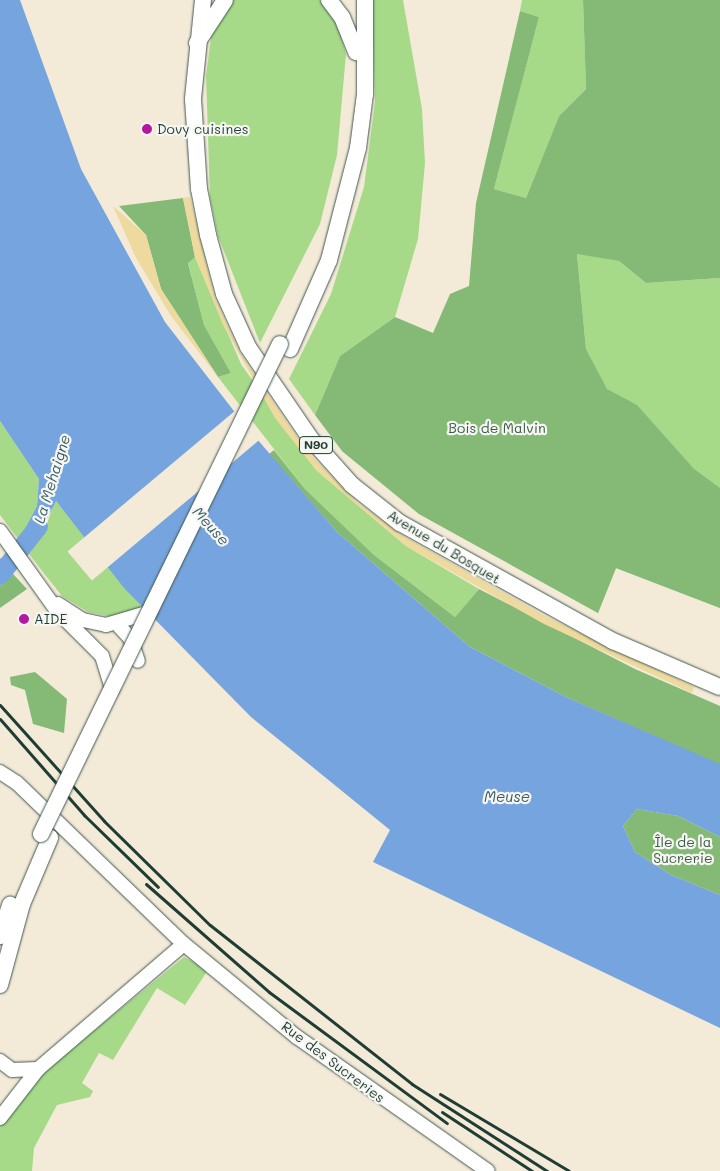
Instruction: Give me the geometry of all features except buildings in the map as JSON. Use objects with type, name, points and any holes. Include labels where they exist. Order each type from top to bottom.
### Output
[{"type":"main road","name":"Avenue du Bosquet","points":[[203,0],[196,45],[193,100],[199,189],[224,294],[248,347],[310,438],[352,486],[408,528],[613,641],[720,687]]},
{"type":"main road","points":[[196,45],[225,0]]},
{"type":"main road","points":[[329,0],[342,17],[356,52]]},
{"type":"main road","points":[[0,985],[22,904],[46,836],[285,346],[308,287],[339,196],[356,52],[355,0]]},
{"type":"main road","points":[[0,936],[112,690],[135,654],[150,612],[330,260],[358,148],[365,94],[365,0]]},
{"type":"street","points":[[0,531],[50,598],[102,656],[112,690]]},
{"type":"street","points":[[50,598],[83,620],[118,625],[150,612]]},
{"type":"street","points":[[118,625],[135,654]]},
{"type":"street","name":"Rue des Sucreries","points":[[0,772],[17,783],[73,840],[184,944],[326,1059],[488,1171]]},
{"type":"street","points":[[0,1118],[38,1069],[184,944]]},
{"type":"street","points":[[0,1061],[12,1070],[38,1069]]},
{"type":"green space","points":[[231,0],[320,0],[338,25],[346,54],[337,155],[320,224],[260,343],[218,236],[210,197],[206,76],[212,30]]},
{"type":"green space","points":[[372,0],[403,0],[422,109],[425,163],[418,239],[395,317],[340,356],[315,415],[289,379],[331,294],[364,187],[375,102]]},
{"type":"green space","points":[[522,0],[583,0],[586,89],[559,116],[526,198],[494,189],[539,17],[520,11]]},
{"type":"green space","name":"Bois de Malvin","points":[[583,0],[720,0],[720,278],[646,283],[619,261],[577,254],[586,349],[607,389],[637,405],[694,469],[720,488],[720,608],[616,568],[598,613],[419,514],[342,451],[315,415],[340,356],[395,317],[433,333],[450,294],[469,286],[476,203],[520,11],[539,17],[494,189],[526,198],[559,116],[586,89]]},
{"type":"green space","points":[[183,198],[195,257],[188,263],[204,325],[231,373],[218,377],[161,289],[146,235],[119,206]]},
{"type":"green space","points":[[577,253],[619,261],[646,283],[720,278],[720,608],[616,568],[598,613],[419,514],[342,451],[413,368],[606,390],[586,349]]},
{"type":"green space","points":[[195,257],[241,364],[316,470],[406,546],[479,589],[455,617],[374,555],[305,489],[218,377],[231,373],[204,325],[188,262]]},
{"type":"green space","points":[[0,421],[39,479],[37,506],[19,540],[0,515]]},
{"type":"green space","points":[[274,450],[305,489],[374,555],[455,617],[479,589],[635,669],[720,706],[720,765],[566,697],[470,647],[337,532],[269,454]]},
{"type":"green space","points":[[55,500],[141,605],[138,609],[113,617],[88,612],[62,596],[29,554],[46,527]]},
{"type":"green space","points":[[13,574],[27,589],[0,608],[0,586]]},
{"type":"green space","points":[[35,672],[67,699],[64,733],[33,724],[25,690],[11,685],[10,677]]},
{"type":"green space","name":"Île de la Sucrerie","points":[[637,809],[678,816],[720,837],[720,895],[671,875],[635,852],[623,826]]},
{"type":"green space","points":[[184,957],[208,970],[185,1005],[157,988],[113,1060],[99,1053],[82,1083],[93,1091],[90,1097],[57,1105],[34,1148],[32,1171],[0,1171],[0,1126],[5,1114],[41,1074]]},
{"type":"sand","points":[[190,197],[215,298],[240,353],[306,450],[358,503],[405,537],[545,616],[694,687],[692,693],[544,624],[406,546],[316,470],[275,418],[224,327],[195,257],[183,198]]},
{"type":"sand","points":[[113,206],[146,235],[161,289],[218,377],[171,316],[136,258]]},
{"type":"water","name":"Meuse","points":[[0,0],[20,0],[81,169],[165,322],[244,424],[337,532],[470,647],[566,697],[720,764],[720,837],[678,816],[637,809],[623,826],[635,852],[671,875],[720,895],[720,1028],[373,862],[390,830],[251,717],[124,588],[56,501],[29,554],[19,540],[37,506],[39,479],[0,421]]},
{"type":"water","points":[[0,558],[13,574],[0,586]]},
{"type":"pier","points":[[236,410],[260,439],[92,581],[67,551]]},
{"type":"waterway","name":"La Mehaigne","points":[[0,574],[38,526]]},
{"type":"railway","points":[[0,705],[104,821],[210,925],[412,1084],[547,1171]]},
{"type":"railway","points":[[0,719],[84,815],[158,887]]},
{"type":"railway","points":[[146,884],[269,992],[447,1123]]},
{"type":"railway","points":[[440,1094],[569,1171]]},
{"type":"railway","points":[[442,1112],[532,1171]]},
{"type":"place","name":"Dovy cuisines","points":[[147,129]]},
{"type":"place","name":"AIDE","points":[[24,619]]}]
